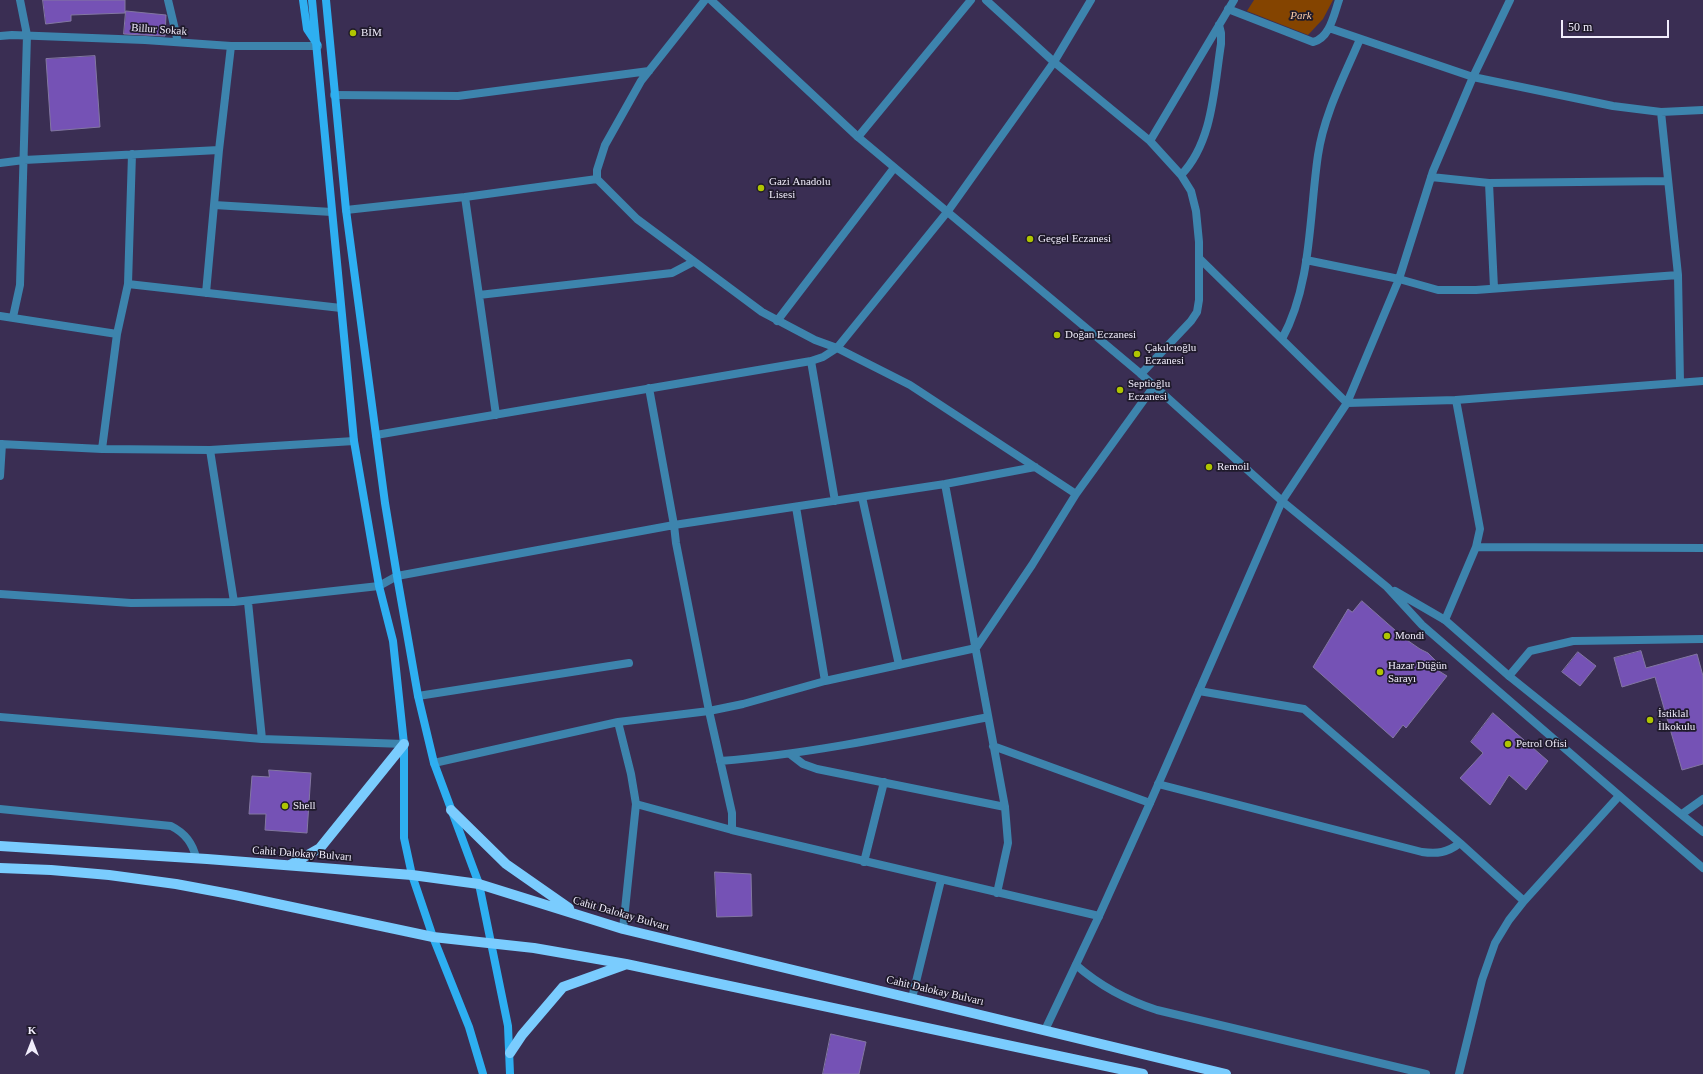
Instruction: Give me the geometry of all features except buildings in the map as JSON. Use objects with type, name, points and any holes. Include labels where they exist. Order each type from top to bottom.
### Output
[{"type":"main road","points":[[303,0],[307,30],[318,46]]},
{"type":"main road","points":[[326,0],[346,210],[385,503],[397,576],[418,696],[434,763],[479,884],[508,1026],[510,1074]]},
{"type":"main road","points":[[313,4],[354,441],[379,586],[393,641],[404,744],[404,838],[412,874],[433,937],[470,1028],[483,1074]]},
{"type":"main road","points":[[290,865],[320,848],[404,744]]},
{"type":"main road","points":[[451,810],[506,864],[577,914]]},
{"type":"main road","name":"Cahit Dalokay Bulvarı","points":[[0,846],[196,858],[412,874],[479,884],[623,929],[1226,1074]]},
{"type":"main road","points":[[0,868],[51,870],[109,875],[176,884],[243,896],[433,937],[534,948],[626,964],[1143,1074]]},
{"type":"main road","points":[[510,1053],[522,1035],[563,987],[626,964]]},
{"type":"street","points":[[14,317],[20,285],[27,35],[20,0]]},
{"type":"street","points":[[168,0],[178,42]]},
{"type":"street","points":[[704,0],[641,81],[605,145],[597,170],[597,179],[637,219],[762,312],[814,340],[837,348],[910,385],[1076,494]]},
{"type":"street","points":[[711,0],[858,137],[1141,374],[1282,501],[1387,587],[1422,625],[1703,868]]},
{"type":"street","points":[[858,137],[971,0]]},
{"type":"street","points":[[986,0],[1054,62],[1150,141],[1181,175],[1190,191],[1196,210],[1200,259],[1199,300],[1197,312],[1191,322],[1141,374]]},
{"type":"street","points":[[376,435],[811,361],[823,357],[837,348],[948,211],[1054,62],[1090,0]]},
{"type":"street","points":[[1150,141],[1234,0]]},
{"type":"street","points":[[1228,9],[1313,42],[1319,40],[1329,28],[1340,0]]},
{"type":"street","points":[[1045,1030],[1150,803],[1282,501],[1347,403],[1400,280],[1431,177],[1472,77],[1510,0]]},
{"type":"street","points":[[1181,175],[1199,152],[1207,130],[1221,44],[1219,25]]},
{"type":"street","points":[[1329,28],[1472,77],[1613,106],[1661,112],[1703,110]]},
{"type":"street","name":"Billur Sokak","points":[[0,36],[12,34],[232,46],[318,46]]},
{"type":"street","points":[[1282,339],[1288,328],[1297,303],[1306,260],[1321,138],[1331,108],[1360,39]]},
{"type":"street","points":[[206,293],[219,150],[232,46]]},
{"type":"street","points":[[334,95],[458,96],[649,71]]},
{"type":"street","points":[[1661,112],[1678,275],[1680,382]]},
{"type":"street","points":[[0,163],[24,160],[219,150]]},
{"type":"street","points":[[102,449],[117,334],[128,284],[132,154]]},
{"type":"street","points":[[777,321],[894,168]]},
{"type":"street","points":[[1431,177],[1489,183],[1668,181]]},
{"type":"street","points":[[346,210],[465,197],[597,179]]},
{"type":"street","points":[[1489,183],[1494,288]]},
{"type":"street","points":[[465,197],[496,415]]},
{"type":"street","points":[[214,205],[332,212]]},
{"type":"street","points":[[1200,259],[1347,403],[1456,400],[1703,381]]},
{"type":"street","points":[[1306,260],[1400,280],[1438,290],[1494,288],[1678,275]]},
{"type":"street","points":[[479,295],[672,273],[694,262]]},
{"type":"street","points":[[128,284],[341,308]]},
{"type":"street","points":[[0,316],[117,334]]},
{"type":"street","points":[[811,361],[835,501]]},
{"type":"street","points":[[434,763],[618,722],[709,711],[743,704],[825,681],[976,648],[1032,564],[1076,494],[1154,386]]},
{"type":"street","points":[[649,388],[678,551],[709,711],[732,813],[732,830]]},
{"type":"street","points":[[1445,620],[1476,547],[1480,529],[1456,400]]},
{"type":"street","points":[[0,476],[1,444],[102,449],[210,450],[354,441]]},
{"type":"street","points":[[210,450],[234,602]]},
{"type":"street","points":[[0,594],[131,603],[248,602],[379,586],[397,576],[674,525],[945,484],[1035,467]]},
{"type":"street","points":[[945,484],[1005,807],[1008,843],[997,892]]},
{"type":"street","points":[[862,496],[899,665]]},
{"type":"street","points":[[796,507],[825,681]]},
{"type":"street","points":[[1476,547],[1703,548]]},
{"type":"street","points":[[1387,587],[1445,620],[1509,676],[1703,832]]},
{"type":"street","points":[[248,602],[262,739]]},
{"type":"street","points":[[1509,676],[1530,651],[1573,641],[1703,639]]},
{"type":"street","points":[[418,696],[629,663]]},
{"type":"street","points":[[1199,691],[1304,709],[1460,843],[1524,901]]},
{"type":"street","points":[[0,717],[262,739],[404,744]]},
{"type":"street","points":[[720,761],[790,754],[988,718]]},
{"type":"street","points":[[618,722],[631,774],[636,804],[623,929]]},
{"type":"street","points":[[993,746],[1150,803]]},
{"type":"street","points":[[790,754],[797,761],[810,766],[1005,807]]},
{"type":"street","points":[[864,862],[884,782]]},
{"type":"street","points":[[1158,784],[1422,852],[1435,854],[1445,852],[1460,843]]},
{"type":"street","points":[[1458,1074],[1482,980],[1495,943],[1509,920],[1524,901],[1619,796]]},
{"type":"street","points":[[1682,814],[1703,799]]},
{"type":"street","points":[[636,804],[732,830],[864,862],[1099,916]]},
{"type":"street","points":[[0,809],[171,826],[188,838],[195,851],[196,858]]},
{"type":"street","points":[[912,998],[941,880]]},
{"type":"street","points":[[1076,965],[1110,991],[1126,999],[1157,1010],[1426,1074]]},
{"type":"green space","name":"Park","points":[[1254,0],[1333,0],[1323,19],[1308,35],[1247,11]]},
{"type":"place","name":"BİM","points":[[353,33]]},
{"type":"place","name":"Gazi Anadolu Lisesi","points":[[761,188]]},
{"type":"place","name":"Geçgel Eczanesi","points":[[1030,239]]},
{"type":"place","name":"Doğan Eczanesi","points":[[1057,335]]},
{"type":"place","name":"Çakılcıoğlu Eczanesi","points":[[1137,354]]},
{"type":"place","name":"Septioğlu Eczanesi","points":[[1120,390]]},
{"type":"place","name":"Remoil","points":[[1209,467]]},
{"type":"place","name":"Mondi","points":[[1387,636]]},
{"type":"place","name":"Hazar Düğün Sarayı","points":[[1380,672]]},
{"type":"place","name":"İstiklal İlkokulu","points":[[1650,720]]},
{"type":"place","name":"Petrol Ofisi","points":[[1508,744]]},
{"type":"place","name":"Shell","points":[[285,806]]}]
